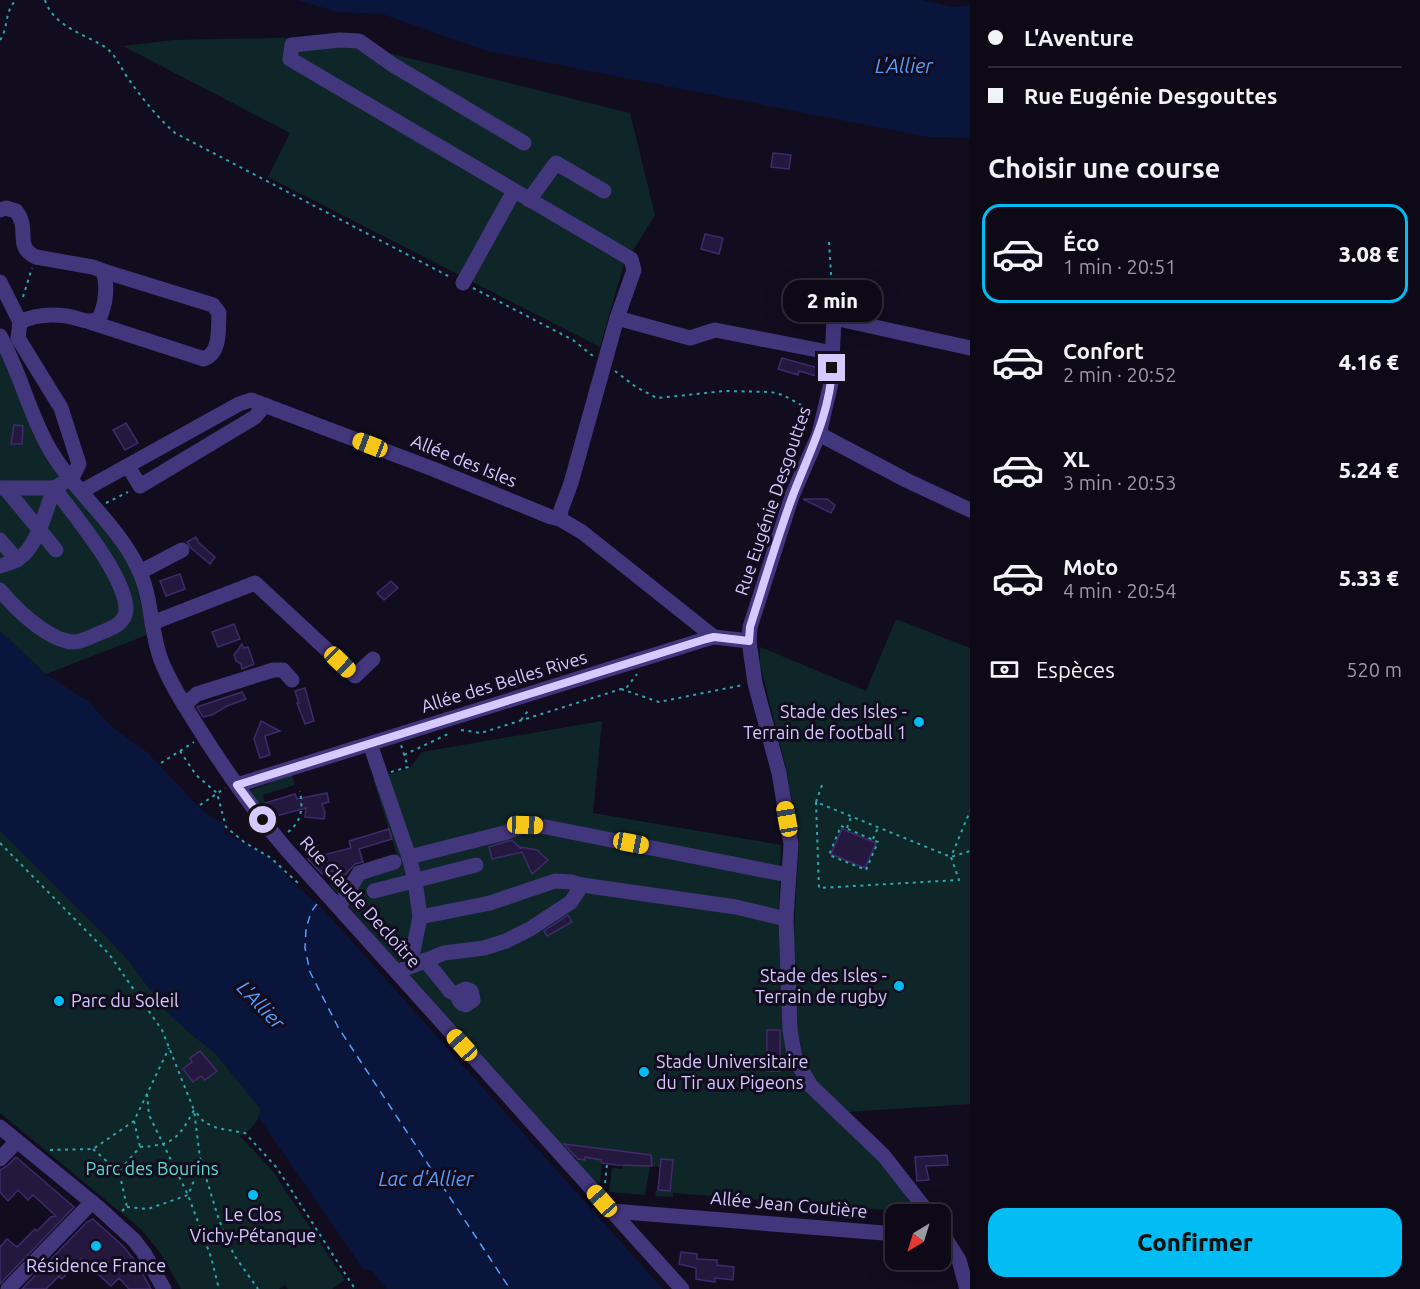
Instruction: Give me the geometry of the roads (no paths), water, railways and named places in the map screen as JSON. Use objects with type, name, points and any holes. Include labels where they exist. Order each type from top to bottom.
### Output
[{"type":"street","points":[[524,143],[393,65],[359,41],[340,40],[292,45],[290,59],[631,259],[634,270],[617,318],[560,519]]},
{"type":"street","points":[[529,200],[556,163],[604,191]]},
{"type":"street","points":[[463,283],[514,191]]},
{"type":"street","points":[[0,210],[6,208],[16,211],[23,220],[23,246],[28,253],[36,257],[93,267],[213,305],[219,313],[216,349],[204,359],[67,316],[32,316],[20,322]]},
{"type":"street","points":[[90,322],[99,319],[104,309],[106,281],[103,271]]},
{"type":"street","points":[[0,282],[20,322],[18,338],[62,408],[79,464],[72,478],[54,488],[2,488]]},
{"type":"street","points":[[617,318],[690,338],[715,330],[833,353]]},
{"type":"street","name":"Rue Eugénie Desgouttes","points":[[921,1204],[884,1156],[811,1086],[798,1065],[791,1044],[786,919],[791,844],[779,773],[755,683],[749,641],[750,627],[792,496],[819,434],[824,415],[831,383],[834,318],[970,348]]},
{"type":"street","name":"Rue Claude Decloître","points":[[2,342],[36,424],[50,450],[95,508],[122,538],[140,572],[160,657],[169,679],[231,786],[339,907],[403,969],[682,1289]]},
{"type":"street","name":"Allée des Isles","points":[[82,491],[239,404],[251,400],[560,519],[582,532],[714,637]]},
{"type":"street","points":[[128,466],[140,486],[255,417],[265,405]]},
{"type":"street","points":[[819,434],[906,480],[970,510]]},
{"type":"street","points":[[2,488],[56,550]]},
{"type":"street","points":[[0,566],[17,560],[28,551],[39,530],[54,488]]},
{"type":"street","points":[[0,590],[27,619],[43,629],[75,642],[115,627],[122,621],[126,610],[120,586],[101,550],[54,488]]},
{"type":"street","points":[[0,540],[17,560]]},
{"type":"street","points":[[140,572],[182,550]]},
{"type":"street","points":[[152,623],[255,582],[355,676],[373,659]]},
{"type":"street","name":"Allée des Belles Rives","points":[[231,786],[273,775],[714,637],[749,641]]},
{"type":"street","points":[[184,705],[197,694],[273,670],[283,670],[292,680]]},
{"type":"street","points":[[370,744],[402,860],[415,880],[420,917],[403,969]]},
{"type":"street","points":[[339,907],[358,873],[504,833],[525,825],[541,826],[788,874]]},
{"type":"street","points":[[374,891],[476,865]]},
{"type":"street","points":[[420,917],[490,903],[555,881],[736,908],[786,919]]},
{"type":"street","points":[[403,969],[444,954],[484,948],[506,941],[530,929],[571,902],[582,885]]},
{"type":"street","points":[[425,960],[450,991],[458,995]]},
{"type":"street","points":[[0,1127],[92,1202],[134,1240],[144,1252],[164,1289]]},
{"type":"street","points":[[0,1159],[17,1141]]},
{"type":"street","points":[[8,1289],[92,1202]]},
{"type":"street","name":"Allée Jean Coutière","points":[[612,1211],[885,1233]]},
{"type":"street","points":[[951,1248],[958,1260],[967,1289]]},
{"type":"water","name":"L'Allier","points":[[297,0],[922,0],[954,7],[970,5],[970,138],[928,137],[487,51],[382,14],[337,12]]},
{"type":"water","name":"Lac d'Allier","points":[[0,631],[46,674],[88,701],[113,728],[146,751],[199,807],[214,819],[223,822],[225,833],[277,863],[286,876],[323,909],[663,1289],[387,1289],[373,1272],[363,1269],[259,1118],[261,1109],[214,1052],[167,1012],[129,961],[0,831]]},
{"type":"place","name":"Stade des Isles - Terrain de football 1","points":[[919,722]]},
{"type":"place","name":"Stade des Isles - Terrain de rugby","points":[[899,986]]},
{"type":"place","name":"Parc du Soleil","points":[[59,1001]]},
{"type":"place","name":"Stade Universitaire du Tir aux Pigeons","points":[[644,1072]]},
{"type":"place","name":"Le Clos Vichy-Pétanque","points":[[253,1195]]},
{"type":"place","name":"Résidence France","points":[[96,1246]]},
{"type":"park label","name":"Parc des Bourins","points":[[152,1169]]}]
